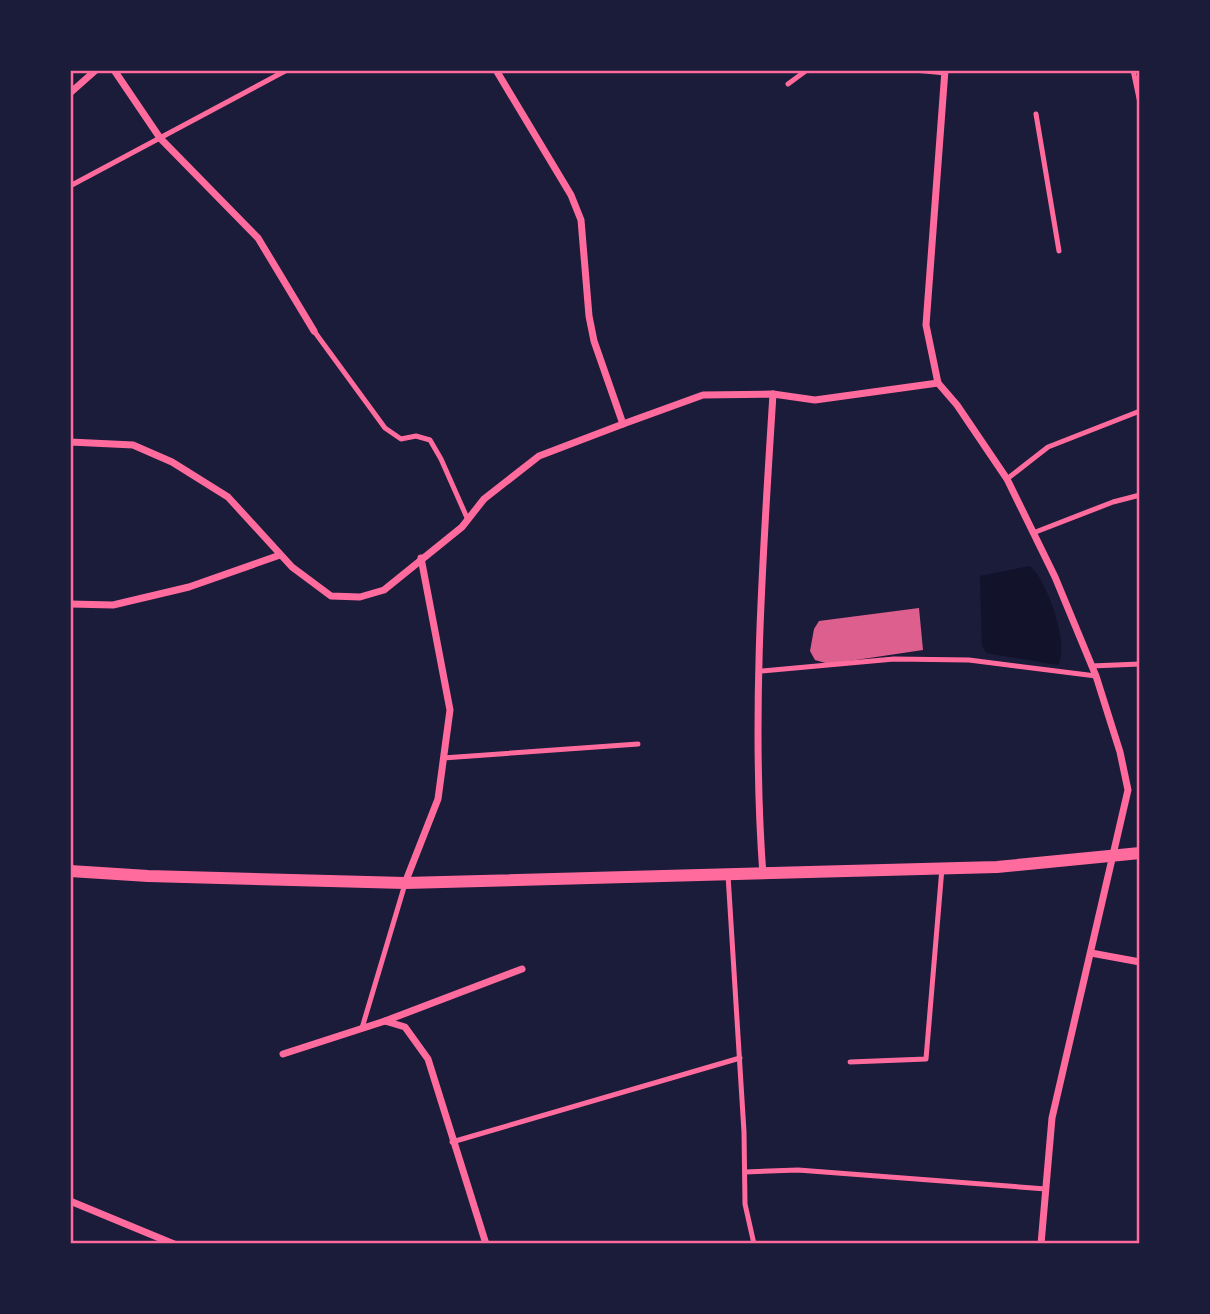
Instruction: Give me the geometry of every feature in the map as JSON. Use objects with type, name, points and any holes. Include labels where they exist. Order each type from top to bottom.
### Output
[{"type":"street","points":[[70,93],[96,70]]},
{"type":"street","points":[[114,70],[160,138],[257,238],[314,331]]},
{"type":"street","points":[[496,70],[571,195],[581,220],[589,316],[594,341],[623,424]]},
{"type":"street","points":[[945,72],[926,325],[938,383],[957,405],[1007,479],[1055,577],[1096,676],[1120,752],[1128,790],[1052,1118],[1041,1244]]},
{"type":"street","points":[[70,443],[133,445],[173,462],[229,497],[280,555],[331,596],[360,597],[384,590],[468,520],[484,499],[539,456],[623,424],[703,395],[773,394],[815,400],[938,383]]},
{"type":"street","points":[[763,876],[759,816],[761,671],[764,546],[773,394]]},
{"type":"street","points":[[70,604],[113,605],[189,587],[280,555]]},
{"type":"street","points":[[405,883],[438,799],[450,710],[421,558]]},
{"type":"street","points":[[70,871],[148,876],[405,883],[763,876],[997,867],[1140,853]]},
{"type":"street","points":[[1091,953],[1140,962]]},
{"type":"street","points":[[282,1054],[385,1021],[522,969]]},
{"type":"street","points":[[385,1021],[405,1027],[428,1059],[486,1244]]},
{"type":"street","points":[[70,1201],[174,1244]]},
{"type":"lane","points":[[70,186],[287,70]]},
{"type":"lane","points":[[788,83],[807,70]]},
{"type":"lane","points":[[915,70],[945,72]]},
{"type":"lane","points":[[1133,70],[1140,103]]},
{"type":"lane","points":[[1036,114],[1059,251]]},
{"type":"lane","points":[[314,331],[385,428],[401,439],[416,436],[430,440],[442,459],[468,520]]},
{"type":"lane","points":[[1007,479],[1048,447],[1140,411]]},
{"type":"lane","points":[[1033,533],[1113,502],[1140,495]]},
{"type":"lane","points":[[761,671],[894,659],[969,660],[1096,676]]},
{"type":"lane","points":[[1090,666],[1140,664]]},
{"type":"lane","points":[[443,758],[638,744]]},
{"type":"lane","points":[[850,1062],[926,1059],[942,869]]},
{"type":"lane","points":[[728,875],[740,1058],[745,1204],[754,1244]]},
{"type":"lane","points":[[362,1028],[405,883]]},
{"type":"lane","points":[[452,1142],[740,1058]]},
{"type":"lane","points":[[744,1172],[798,1170],[1046,1189]]},
{"type":"shaded area","points":[[1030,566],[1037,573],[1055,614],[1061,643],[1058,665],[986,653],[982,646],[980,576]]},
{"type":"building","points":[[919,608],[923,650],[829,664],[815,660],[810,651],[814,629],[819,621]]}]
